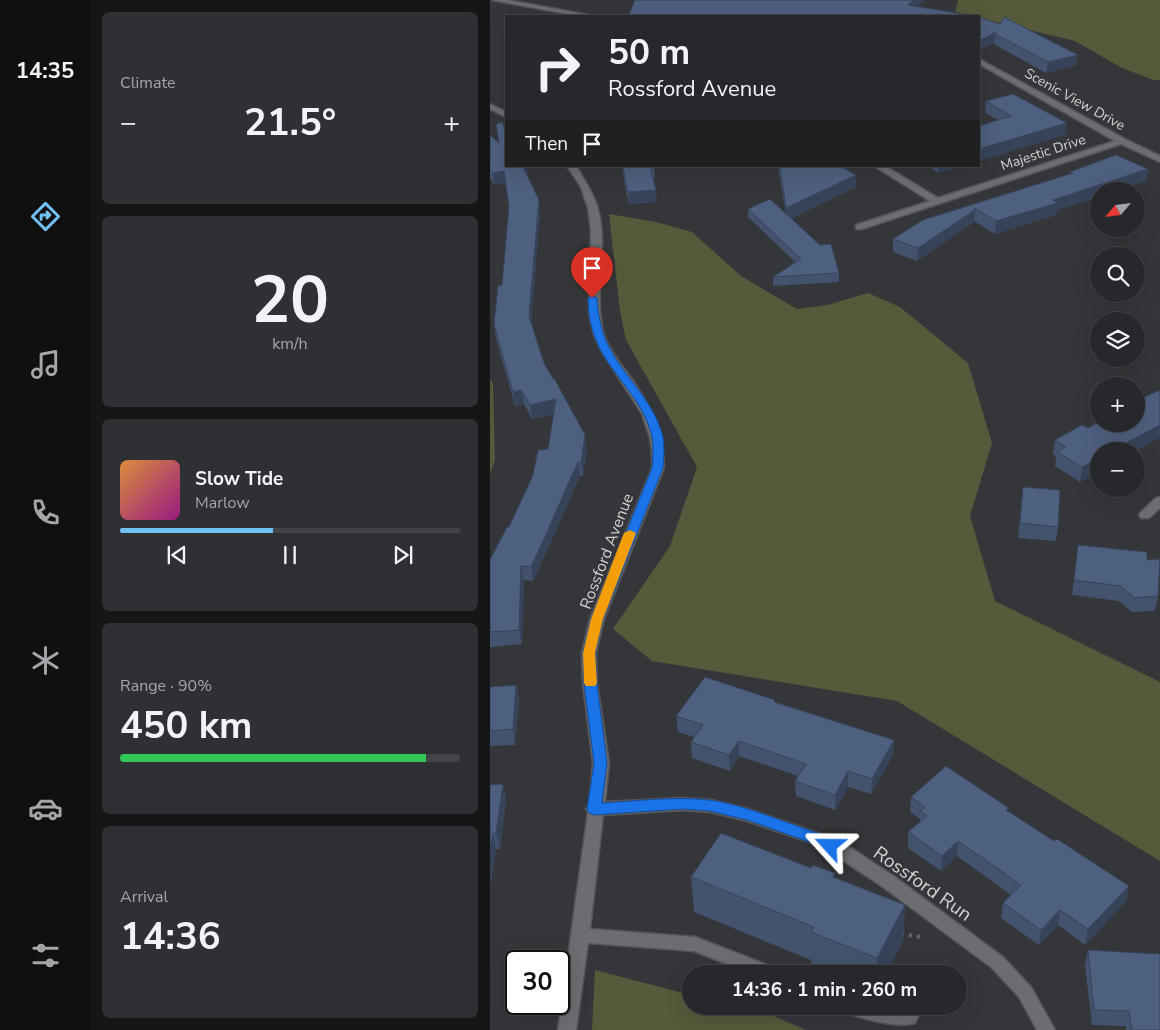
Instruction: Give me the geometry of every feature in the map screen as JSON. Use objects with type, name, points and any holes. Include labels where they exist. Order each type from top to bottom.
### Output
[{"type":"street","points":[[495,0],[584,15]]},
{"type":"street","name":"Scenic View Drive","points":[[980,63],[1122,141],[1160,159]]},
{"type":"street","points":[[490,106],[505,114]]},
{"type":"street","name":"Majestic Drive","points":[[859,227],[1122,141]]},
{"type":"street","name":"Rossford Avenue","points":[[567,1030],[590,866],[594,809],[600,763],[590,684],[589,653],[597,619],[658,468],[659,450],[656,433],[641,399],[604,348],[599,336],[593,312],[598,243],[594,209],[581,178],[572,167]]},
{"type":"street","points":[[880,167],[936,201]]},
{"type":"street","points":[[1145,515],[1160,501]]},
{"type":"street","name":"Rossford Run","points":[[594,809],[682,804],[710,806],[748,815],[815,838],[845,853],[947,924],[1003,968],[1025,992],[1046,1030]]},
{"type":"street","points":[[579,935],[695,944],[749,965]]},
{"type":"street","points":[[890,1015],[909,1017]]},
{"type":"path","points":[[893,930],[901,934],[921,937],[947,924]]},
{"type":"green space","points":[[958,0],[1160,0],[1160,80],[1153,80],[1122,68],[1075,41],[980,18],[980,15],[955,12]]},
{"type":"green space","points":[[609,214],[656,222],[692,232],[741,276],[797,309],[827,305],[868,293],[900,307],[968,363],[992,443],[970,516],[995,601],[1160,682],[1160,861],[897,701],[652,661],[613,629],[670,546],[697,467],[626,340],[620,311]]},
{"type":"green space","points":[[490,379],[493,383],[495,460],[490,475]]},
{"type":"green space","points":[[595,970],[682,993],[682,1015],[771,1015],[806,1030],[592,1030]]},
{"type":"building","points":[[635,0],[914,0],[908,5],[969,15],[628,15]]},
{"type":"building","points":[[980,17],[1000,24],[1004,17],[1078,55],[1048,62],[995,34],[996,32],[980,40]]},
{"type":"building","points":[[1013,94],[1067,123],[980,149],[980,126],[1011,116],[986,101]]},
{"type":"building","points":[[502,122],[505,130],[505,167],[523,167],[539,200],[529,316],[544,363],[585,435],[581,462],[578,462],[531,567],[521,566],[519,630],[490,632],[490,560],[507,527],[509,527],[533,475],[538,450],[548,449],[556,399],[530,405],[521,390],[513,392],[494,324],[498,286],[502,285],[509,206],[504,171],[493,173],[490,169],[490,135],[499,143],[496,124]]},
{"type":"building","points":[[1116,155],[1148,169],[1108,182],[1090,182],[1090,188],[1053,200],[1058,203],[996,221],[974,208],[975,210],[918,248],[893,239],[923,220],[1073,173],[1070,172]]},
{"type":"building","points":[[623,167],[650,167],[656,190],[628,192]]},
{"type":"building","points":[[780,167],[842,167],[856,175],[786,208]]},
{"type":"building","points":[[770,199],[820,245],[831,244],[839,273],[773,277],[801,259],[748,209]]},
{"type":"building","points":[[1160,390],[1160,425],[1128,442],[1090,442],[1090,463],[1082,467],[1057,452],[1066,447],[1055,440],[1082,425],[1088,428],[1090,427],[1090,432],[1145,432],[1145,397]]},
{"type":"building","points":[[1023,487],[1060,490],[1058,527],[1020,523]]},
{"type":"building","points":[[1078,545],[1147,552],[1147,560],[1160,559],[1158,596],[1134,598],[1121,586],[1074,580]]},
{"type":"building","points":[[705,677],[775,700],[774,702],[894,740],[872,779],[848,771],[835,795],[795,781],[806,764],[739,741],[729,755],[691,742],[703,725],[676,716]]},
{"type":"building","points":[[516,685],[513,729],[490,731],[490,687]]},
{"type":"building","points":[[946,766],[1009,808],[1006,810],[1054,841],[1057,839],[1129,886],[1088,929],[1060,910],[1041,930],[1003,903],[1021,885],[958,841],[942,856],[908,832],[927,816],[920,811],[925,807],[911,797]]},
{"type":"building","points":[[503,784],[496,833],[493,834],[490,852],[490,785]]},
{"type":"building","points":[[721,833],[811,868],[813,865],[835,873],[833,877],[905,905],[877,958],[811,932],[814,927],[691,877]]},
{"type":"building","points":[[1088,950],[1160,954],[1160,1030],[1132,1030],[1129,1011],[1094,1010]]},
{"type":"slow traffic","points":[[590,683],[589,653],[597,619],[630,533]]},
{"type":"route","points":[[592,298],[593,312],[604,348],[641,399],[656,433],[659,450],[658,468],[640,508],[597,619],[589,653],[590,684],[600,763],[594,809],[682,804],[710,806],[748,815],[815,838],[830,846]]}]
